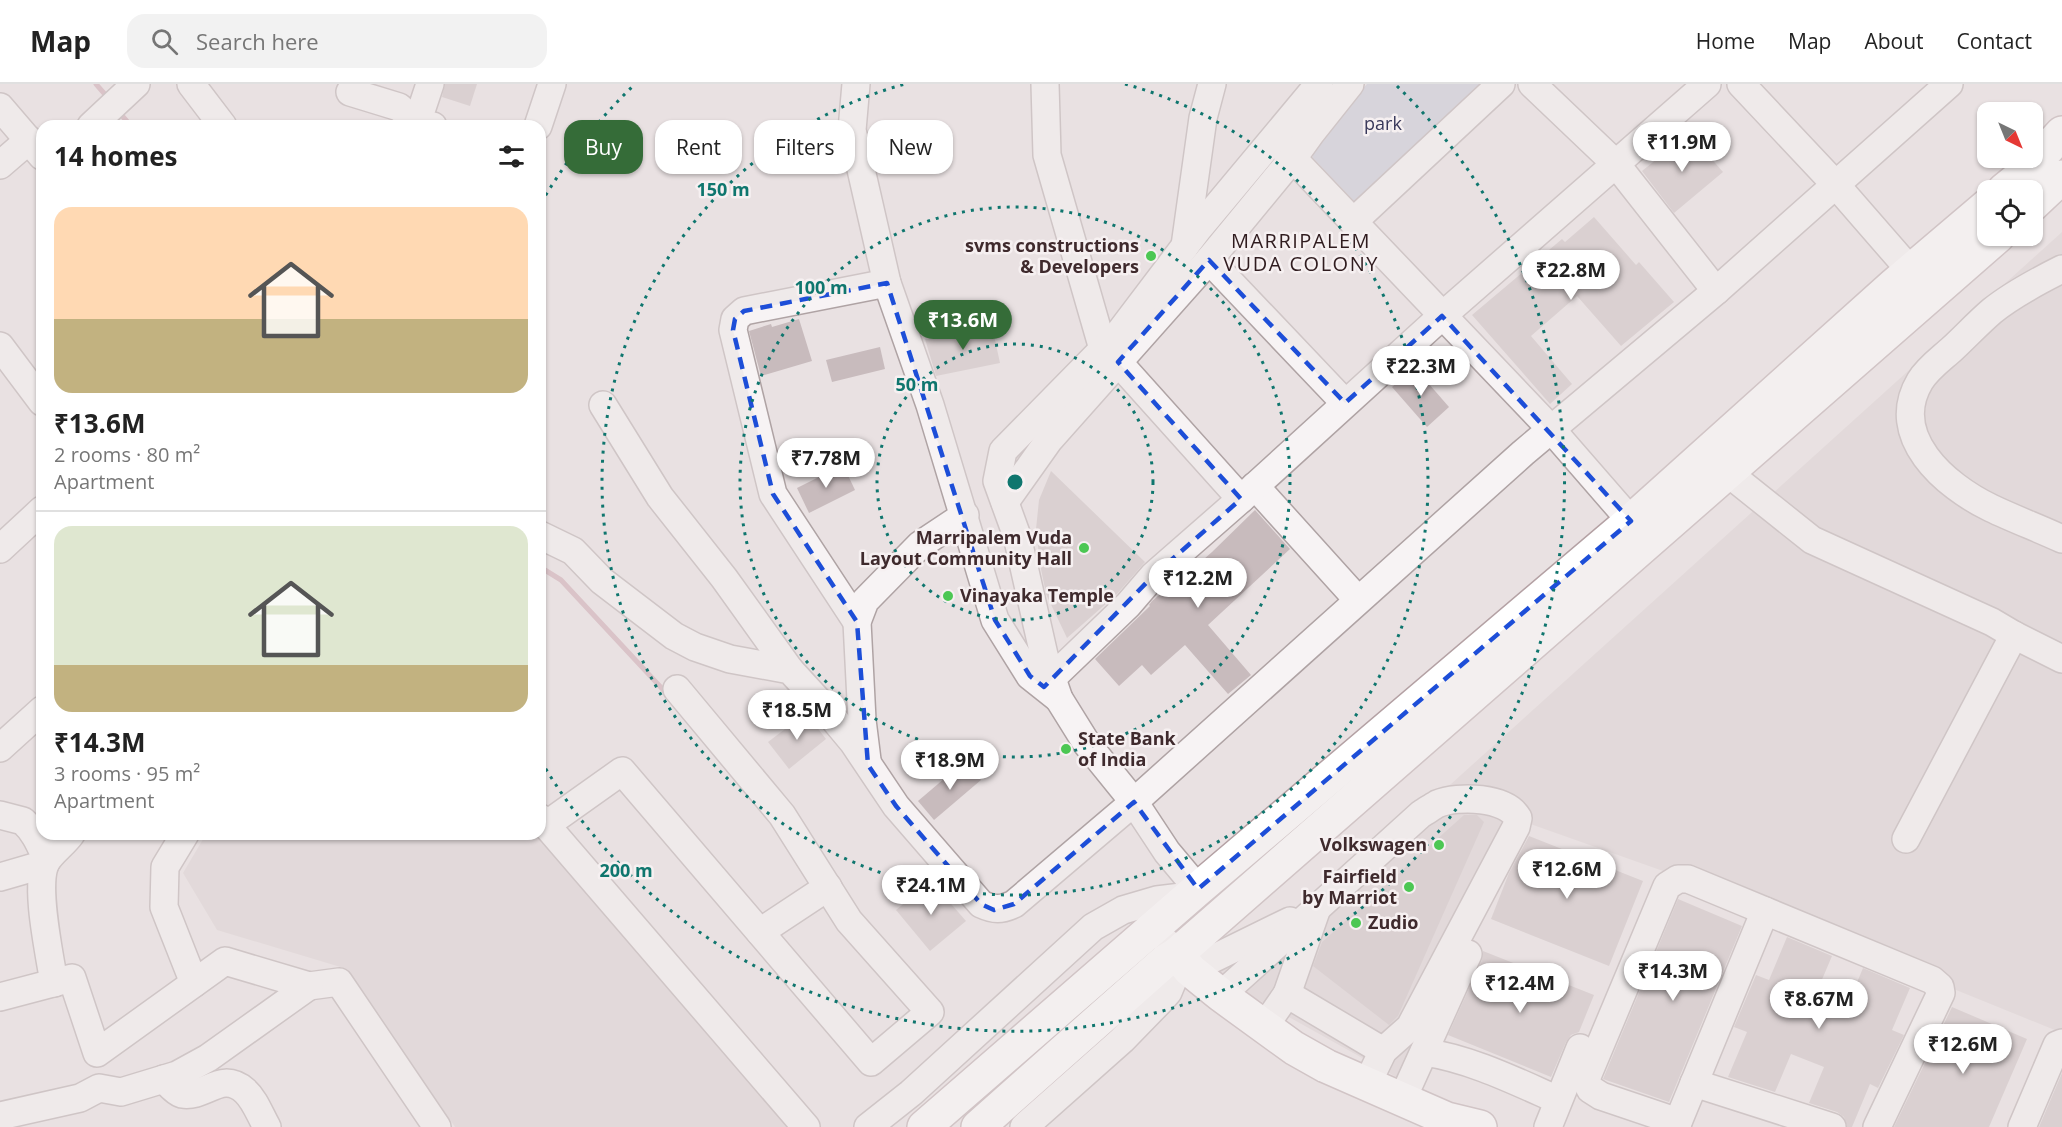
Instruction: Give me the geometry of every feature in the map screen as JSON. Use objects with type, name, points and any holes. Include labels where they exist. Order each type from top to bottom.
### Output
[{"type":"main road","points":[[2016,180],[2062,133]]},
{"type":"main road","points":[[2043,195],[2062,177]]},
{"type":"main road","points":[[1183,962],[1716,463],[1910,270],[1977,214]]},
{"type":"main road","points":[[924,1127],[1631,520],[1716,463],[1986,246]]},
{"type":"main road","points":[[978,1127],[1164,962],[1183,962],[1221,995],[1264,1027],[1294,1048],[1326,1066],[1447,1119],[1480,1127]]},
{"type":"street","points":[[191,84],[218,120]]},
{"type":"street","points":[[423,120],[430,84]]},
{"type":"street","points":[[540,120],[552,84]]},
{"type":"street","points":[[856,84],[852,130],[886,284],[930,405],[995,620],[1030,676],[1056,689]]},
{"type":"street","points":[[1045,84],[1047,155],[1110,356],[1358,600]]},
{"type":"street","points":[[1185,247],[1203,118],[1212,84]]},
{"type":"street","points":[[1110,356],[1120,332],[1185,247],[1319,84]]},
{"type":"street","points":[[868,1127],[911,1093],[1093,927],[1123,910],[1157,900],[1194,893],[1134,802],[1088,744],[1056,689],[1044,655],[1017,536],[998,481],[1003,452],[1110,356],[1209,260],[1350,84]]},
{"type":"street","points":[[1353,222],[1501,84]]},
{"type":"street","points":[[1532,84],[1616,164],[1716,291]]},
{"type":"street","points":[[1056,689],[1153,576],[1248,493],[1442,316],[1707,84]]},
{"type":"street","points":[[1741,84],[1836,185],[1910,270]]},
{"type":"street","points":[[603,405],[660,497],[724,578],[790,670],[824,706],[896,806],[981,904],[994,910],[1014,904],[1134,802],[1551,429],[1716,291],[1949,84]]},
{"type":"street","points":[[350,92],[399,107],[416,120]]},
{"type":"street","points":[[0,107],[35,148],[0,165]]},
{"type":"street","points":[[1274,139],[1551,429],[1631,520]]},
{"type":"street","points":[[1209,260],[1345,403]]},
{"type":"street","points":[[2062,269],[2031,284],[1992,311],[1932,367],[1920,381],[1911,401],[1909,419],[1914,438],[1926,457],[1947,479],[1989,507],[2062,539]]},
{"type":"street","points":[[857,622],[773,494],[733,330],[735,320],[744,311],[886,284]]},
{"type":"street","points":[[2,354],[36,395]]},
{"type":"street","points":[[1716,463],[1812,540],[1992,622],[2062,659]]},
{"type":"street","points":[[868,765],[862,720],[857,622],[865,601],[920,545],[964,515]]},
{"type":"street","points":[[0,549],[36,516]]},
{"type":"street","points":[[546,538],[573,551],[602,581],[674,636],[695,647],[730,659],[790,670]]},
{"type":"street","points":[[1906,839],[2014,635]]},
{"type":"street","points":[[546,820],[622,771],[871,1062],[930,1012],[849,921],[782,815],[677,688]]},
{"type":"street","points":[[0,748],[36,715]]},
{"type":"street","points":[[1221,995],[1421,814],[1438,804],[1454,799],[1496,801],[1514,811],[1518,818],[1516,827],[1410,1027],[1383,1051],[1367,1084]]},
{"type":"street","points":[[0,815],[23,821],[36,836]]},
{"type":"street","points":[[546,825],[806,1127]]},
{"type":"street","points":[[1402,1100],[1524,830]]},
{"type":"street","points":[[38,840],[46,862],[41,888],[54,983]]},
{"type":"street","points":[[0,877],[46,862],[66,840]]},
{"type":"street","points":[[181,840],[165,867],[164,907],[194,983]]},
{"type":"street","points":[[1548,1127],[1652,875]]},
{"type":"street","points":[[1765,911],[1677,1125],[1601,1096],[1590,1089],[1586,1079],[1667,886],[1678,879],[1688,879],[1932,980],[1940,987],[1941,993],[1877,1127]]},
{"type":"street","points":[[760,932],[828,887]]},
{"type":"street","points":[[1024,1127],[1122,1040],[1160,1001],[1168,992],[1183,962],[1318,907]]},
{"type":"street","points":[[1264,1027],[1287,994],[1318,907]]},
{"type":"street","points":[[1153,929],[1183,962]]},
{"type":"street","points":[[0,997],[72,978],[97,1053],[225,961],[309,986],[339,982],[437,1127]]},
{"type":"street","points":[[18,1118],[80,1098],[99,1088],[121,1092],[177,1075],[208,1058],[309,986]]},
{"type":"street","points":[[1287,994],[1383,1051]]},
{"type":"street","points":[[2022,1127],[2057,1045],[2062,1043]]},
{"type":"street","points":[[1424,1052],[1444,1055],[1488,1070],[1558,1101]]},
{"type":"street","points":[[164,1079],[182,1094],[194,1093],[227,1082],[236,1085],[251,1097],[267,1127]]},
{"type":"street","points":[[1694,1083],[1832,1127]]},
{"type":"highlighted area","points":[[1209,260],[1345,403],[1442,316],[1631,521],[1198,889],[1134,802],[1014,904],[994,910],[981,904],[896,806],[868,765],[857,622],[773,494],[733,330],[735,319],[744,311],[887,283],[995,620],[1030,676],[1044,687],[1153,576],[1241,499],[1118,362]]},
{"type":"shaded area","points":[[2062,232],[2062,1033],[1663,871],[1519,820],[1407,1083],[1210,973],[1247,955],[1441,793]]},
{"type":"shaded area","points":[[202,840],[545,840],[798,1127],[455,1127],[347,969],[217,930],[183,873]]},
{"type":"green space","name":"park","points":[[1367,84],[1483,84],[1355,202],[1313,158],[1312,150],[1340,113]]},
{"type":"building","points":[[445,84],[477,84],[470,106],[442,97]]},
{"type":"building","points":[[1689,133],[1723,172],[1674,213],[1642,171]]},
{"type":"building","points":[[1594,217],[1636,265],[1639,262],[1674,302],[1621,346],[1577,296],[1531,336],[1572,384],[1550,404],[1472,315],[1562,239],[1565,242]]},
{"type":"building","points":[[799,319],[812,361],[761,376],[749,331]]},
{"type":"building","points":[[992,326],[1000,363],[936,376],[925,339]]},
{"type":"building","points":[[880,347],[885,369],[832,382],[826,360]]},
{"type":"building","points":[[1415,368],[1449,407],[1427,427],[1392,387]]},
{"type":"building","points":[[843,465],[855,490],[809,513],[797,488]]},
{"type":"building","name":"Marripalem Vuda Layout Community Hall","points":[[1051,471],[1145,562],[1117,594],[1067,638],[1046,594],[1036,529],[1039,500]]},
{"type":"building","points":[[1255,510],[1290,549],[1208,625],[1251,675],[1228,694],[1185,645],[1151,675],[1142,665],[1119,686],[1095,659],[1150,606],[1152,601],[1171,585],[1172,587],[1212,552]]},
{"type":"building","points":[[806,713],[826,739],[789,769],[768,742]]},
{"type":"building","points":[[965,761],[981,780],[934,820],[918,801]]},
{"type":"building","points":[[1464,815],[1477,815],[1484,822],[1398,1016],[1389,1025],[1313,966],[1322,942]]},
{"type":"building","points":[[1529,836],[1643,881],[1609,966],[1491,919],[1509,873]]},
{"type":"building","points":[[931,881],[966,921],[930,951],[896,910]]},
{"type":"building","points":[[1678,899],[1742,926],[1669,1102],[1603,1079]]},
{"type":"building","points":[[1787,937],[1832,956],[1815,996],[1846,1009],[1863,968],[1910,988],[1892,1030],[1904,1035],[1878,1088],[1870,1084],[1852,1127],[1847,1127],[1844,1117],[1837,1112],[1809,1103],[1824,1067],[1791,1054],[1775,1092],[1728,1077],[1747,1032],[1734,1027],[1756,975],[1769,980]]},
{"type":"building","points":[[1483,951],[1594,995],[1579,1032],[1571,1035],[1566,1042],[1551,1077],[1448,1035],[1482,960]]},
{"type":"building","points":[[1952,1007],[2027,1039],[1989,1127],[1894,1127]]},
{"type":"building","points":[[2062,1073],[2062,1127],[2039,1127]]},
{"type":"waterway","points":[[96,84],[109,99]]},
{"type":"waterway","points":[[118,111],[126,120]]},
{"type":"waterway","points":[[546,571],[561,580],[668,695]]},
{"type":"place","name":"svms constructions & Developers","points":[[1151,256]]},
{"type":"place","name":"Marripalem Vuda Layout Community Hall","points":[[1084,548]]},
{"type":"place","name":"Vinayaka Temple","points":[[948,596]]},
{"type":"place","name":"State Bank of India","points":[[1066,749]]},
{"type":"place","name":"Volkswagen","points":[[1439,845]]},
{"type":"place","name":"Fairfield by Marriot","points":[[1409,887]]},
{"type":"place","name":"Zudio","points":[[1356,923]]},
{"type":"district","name":"MARRIPALEM VUDA COLONY","points":[[1301,252]]}]
